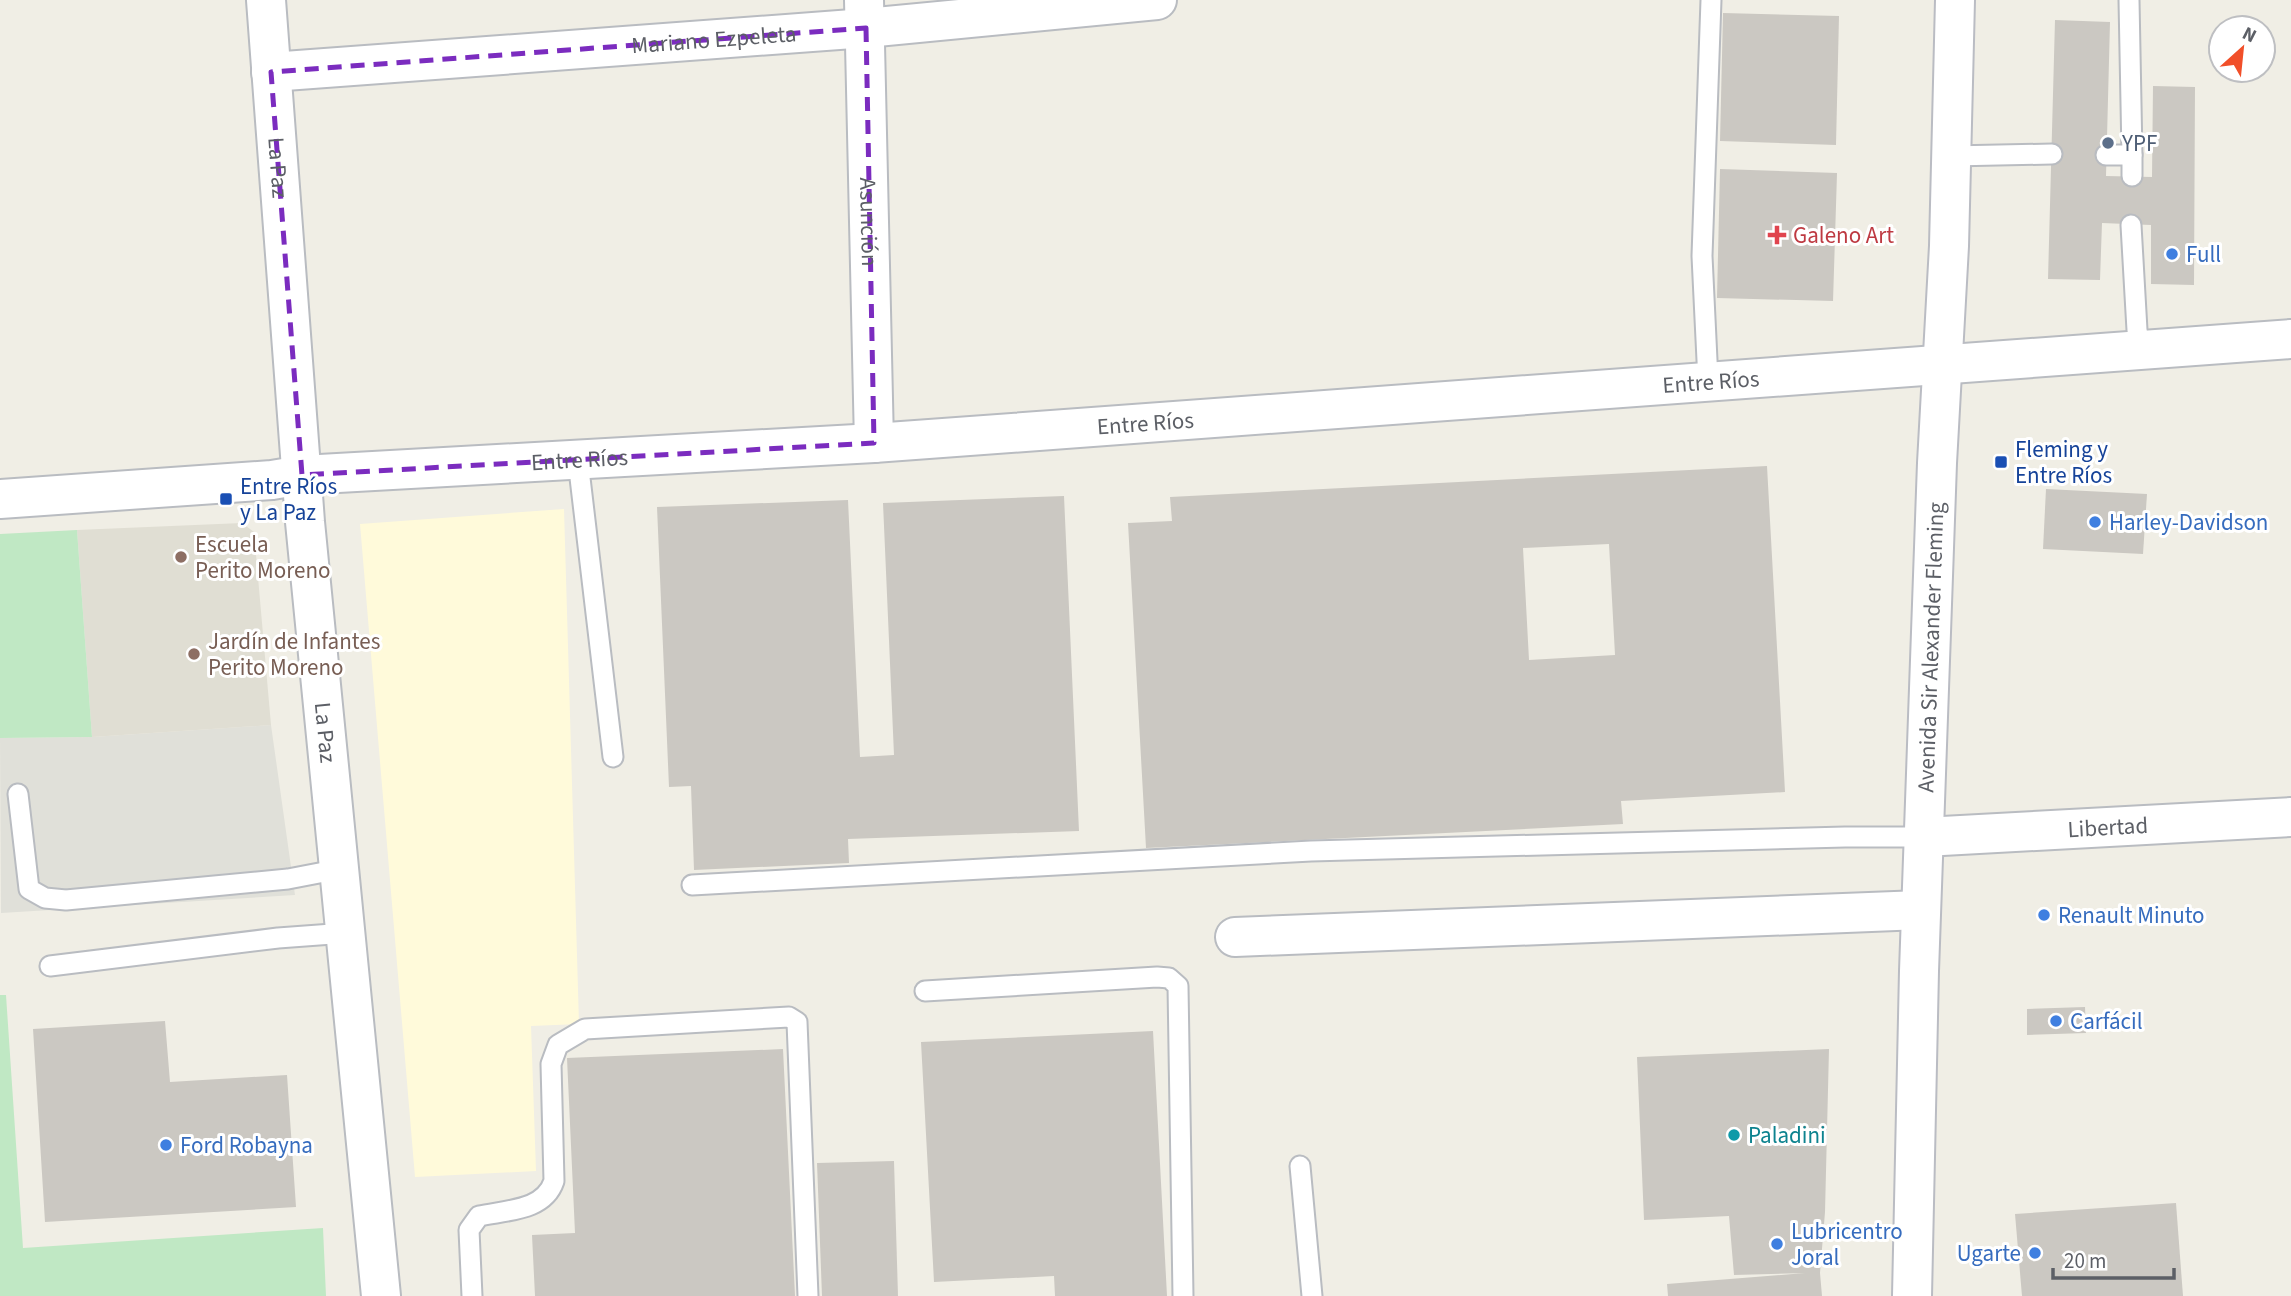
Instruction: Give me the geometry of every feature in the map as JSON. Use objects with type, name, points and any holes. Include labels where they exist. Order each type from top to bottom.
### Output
[{"type":"street","name":"La Paz","points":[[266,0],[302,475],[381,1296]]},
{"type":"street","name":"Mariano Ezpeleta","points":[[271,72],[865,14],[1157,0]]},
{"type":"street","name":"Avenida Sir Alexander Fleming","points":[[1912,1296],[1921,911],[1937,463],[1944,363],[1955,0]]},
{"type":"street","name":"Asunción","points":[[865,14],[874,443]]},
{"type":"street","name":"Entre Ríos","points":[[0,499],[272,480],[302,475],[874,443],[2291,339]]},
{"type":"street","name":"Libertad","points":[[1924,837],[2291,817]]},
{"type":"street","points":[[1235,937],[1921,911]]},
{"type":"lane","points":[[1708,381],[1702,256],[1711,0]]},
{"type":"lane","points":[[2129,0],[2132,176]]},
{"type":"lane","points":[[1951,156],[2052,154]]},
{"type":"lane","points":[[2106,155],[2132,155]]},
{"type":"lane","points":[[2131,225],[2137,330],[2141,350]]},
{"type":"lane","points":[[578,461],[613,757]]},
{"type":"lane","points":[[18,794],[29,889],[45,898],[66,900],[274,881],[340,869]]},
{"type":"lane","points":[[692,885],[1311,851],[1845,836],[1924,837]]},
{"type":"lane","points":[[50,965],[278,937],[346,933]]},
{"type":"lane","points":[[925,991],[1157,977],[1169,978],[1178,986],[1183,1296]]},
{"type":"lane","points":[[472,1296],[470,1230],[479,1216],[536,1204],[550,1193],[554,1181],[551,1064],[558,1045],[585,1029],[789,1017],[797,1022],[808,1296]]},
{"type":"lane","points":[[1300,1166],[1312,1296]]},
{"type":"highlighted area","points":[[866,28],[874,443],[302,475],[271,72]]},
{"type":"shaded area","points":[[564,509],[579,1024],[531,1026],[536,1171],[415,1177],[360,524]]},
{"type":"shaded area","points":[[242,523],[254,532],[271,725],[92,737],[77,530]]},
{"type":"shaded area","points":[[271,725],[295,895],[1,913],[0,738],[92,737]]},
{"type":"green space","points":[[77,530],[92,737],[0,738],[0,534]]},
{"type":"green space","points":[[0,995],[6,995],[23,1248],[323,1228],[326,1296],[0,1296]]},
{"type":"building","points":[[1723,13],[1839,16],[1836,145],[1720,141]]},
{"type":"building","points":[[2055,20],[2110,22],[2106,176],[2152,177],[2153,86],[2195,87],[2194,285],[2151,284],[2151,225],[2102,223],[2100,280],[2048,279]]},
{"type":"building","name":"Galeno Art","points":[[1720,169],[1837,173],[1833,301],[1717,298]]},
{"type":"building","points":[[1767,466],[1785,792],[1621,801],[1623,824],[1146,848],[1128,523],[1172,521],[1170,497]],"holes":[[[1609,544],[1615,655],[1529,660],[1523,548]]]},
{"type":"building","name":"Harley-Davidson","points":[[2046,489],[2147,494],[2143,554],[2043,549]]},
{"type":"building","points":[[1064,496],[1079,831],[848,839],[849,863],[694,870],[691,786],[669,787],[657,507],[848,500],[860,757],[894,755],[883,503]]},
{"type":"building","name":"Carfácil","points":[[2085,1007],[2086,1033],[2027,1035],[2027,1009]]},
{"type":"building","name":"Ford Robayna","points":[[165,1021],[170,1082],[287,1075],[296,1207],[45,1222],[33,1029]]},
{"type":"building","points":[[1153,1031],[1167,1296],[1055,1296],[1054,1276],[934,1282],[921,1042]]},
{"type":"building","points":[[783,1049],[795,1296],[535,1296],[532,1235],[575,1233],[567,1058]]},
{"type":"building","points":[[1829,1049],[1825,1212],[1820,1273],[1822,1296],[1668,1296],[1667,1284],[1805,1273],[1734,1275],[1729,1216],[1644,1220],[1637,1057]]},
{"type":"building","points":[[894,1161],[898,1296],[822,1296],[817,1163]]},
{"type":"building","points":[[2176,1203],[2183,1296],[2022,1296],[2015,1214]]},
{"type":"place","name":"YPF","points":[[2108,143]]},
{"type":"place","name":"Galeno Art","points":[[1777,235]]},
{"type":"place","name":"Full","points":[[2172,254]]},
{"type":"place","name":"Fleming y Entre Ríos","points":[[2001,462]]},
{"type":"place","name":"Entre Ríos y La Paz","points":[[226,499]]},
{"type":"place","name":"Harley-Davidson","points":[[2095,522]]},
{"type":"place","name":"Escuela Perito Moreno","points":[[181,557]]},
{"type":"place","name":"Jardín de Infantes Perito Moreno","points":[[194,654]]},
{"type":"place","name":"Renault Minuto","points":[[2044,915]]},
{"type":"place","name":"Carfácil","points":[[2056,1021]]},
{"type":"place","name":"Paladini","points":[[1734,1135]]},
{"type":"place","name":"Ford Robayna","points":[[166,1145]]},
{"type":"place","name":"Lubricentro Joral","points":[[1777,1244]]},
{"type":"place","name":"Ugarte","points":[[2035,1253]]}]
